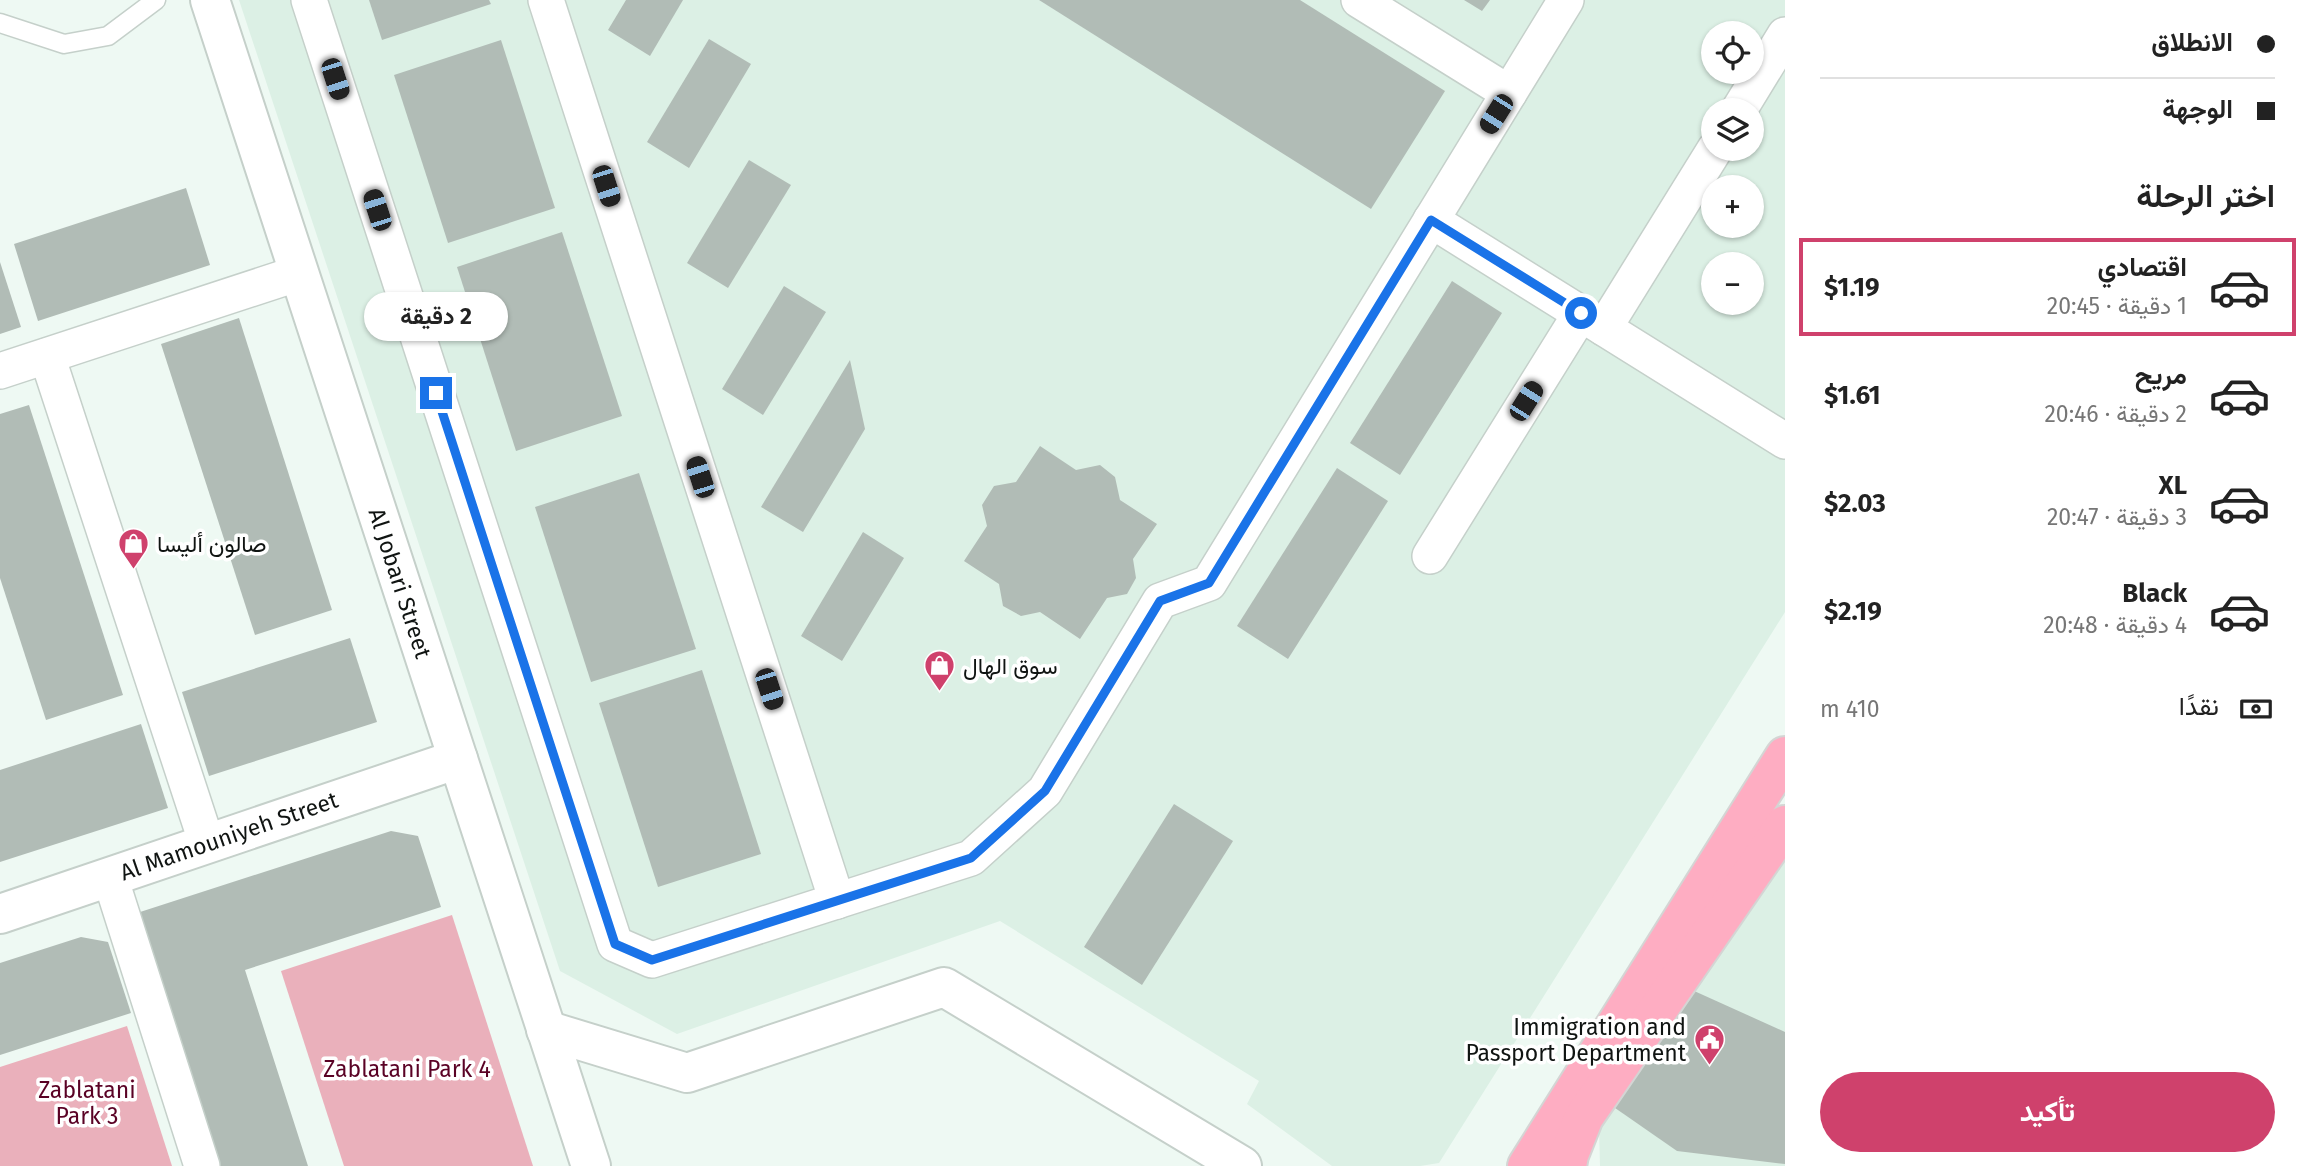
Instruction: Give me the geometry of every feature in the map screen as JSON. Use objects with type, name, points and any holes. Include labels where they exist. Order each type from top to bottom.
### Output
[{"type":"main road","name":"Al Jobari Street","points":[[210,0],[591,1166]]},
{"type":"main road","points":[[1527,1166],[1785,756]]},
{"type":"main road","name":"Al Mamouniyeh Street","points":[[0,915],[458,759]]},
{"type":"main road","points":[[1567,1166],[1584,1117],[1785,825]]},
{"type":"main road","points":[[546,1030],[687,1073],[944,987],[1242,1166]]},
{"type":"street","points":[[309,0],[615,944],[652,960],[971,858],[1045,791],[1160,601],[1209,583],[1566,0]]},
{"type":"street","points":[[546,0],[837,901]]},
{"type":"street","points":[[1359,0],[1509,93]]},
{"type":"street","points":[[1746,98],[1785,35]]},
{"type":"street","points":[[1430,556],[1706,161]]},
{"type":"street","points":[[1431,220],[1785,440]]},
{"type":"street","points":[[0,371],[299,273]]},
{"type":"street","points":[[47,356],[207,844]]},
{"type":"street","points":[[110,877],[202,1166]]},
{"type":"lane","points":[[0,23],[64,44],[108,36],[156,0]]},
{"type":"shaded area","name":"سوق الهال","points":[[239,0],[1785,0],[1785,612],[1439,1163],[1420,1166],[1332,1166],[1247,1104],[1259,1081],[1000,921],[677,1034],[560,971]]},
{"type":"shaded area","points":[[1785,825],[1785,1166],[1600,1166],[1599,1125]]},
{"type":"green space","name":"Zablatani Park 4","points":[[452,915],[533,1166],[344,1166],[281,971]]},
{"type":"green space","name":"Zablatani Park 3","points":[[127,1026],[172,1166],[0,1166],[0,1067]]},
{"type":"building","points":[[369,0],[489,0],[491,4],[382,40]]},
{"type":"building","points":[[626,0],[683,0],[650,56],[608,30]]},
{"type":"building","points":[[1039,0],[1300,0],[1445,91],[1371,209]]},
{"type":"building","points":[[1464,0],[1490,0],[1482,11]]},
{"type":"building","points":[[709,39],[751,64],[689,168],[647,142]]},
{"type":"building","points":[[501,40],[555,208],[448,243],[394,75]]},
{"type":"building","points":[[749,160],[791,185],[728,288],[687,263]]},
{"type":"building","points":[[186,188],[210,265],[38,321],[14,244]]},
{"type":"building","points":[[562,232],[622,416],[516,451],[457,267]]},
{"type":"building","points":[[0,262],[21,327],[0,334]]},
{"type":"building","points":[[1452,281],[1502,313],[1400,475],[1350,443]]},
{"type":"building","points":[[784,286],[826,312],[763,415],[722,389]]},
{"type":"building","points":[[239,318],[332,610],[255,635],[161,344]]},
{"type":"building","points":[[850,360],[865,429],[803,532],[761,507]]},
{"type":"building","points":[[29,405],[123,695],[46,720],[0,578],[0,414]]},
{"type":"building","points":[[1040,446],[1076,470],[1100,465],[1115,477],[1120,500],[1157,524],[1133,559],[1136,578],[1127,594],[1107,598],[1080,639],[1040,612],[1021,616],[1003,606],[999,584],[964,561],[987,526],[982,505],[994,486],[1016,482]]},
{"type":"building","points":[[1337,468],[1388,501],[1288,659],[1237,626]]},
{"type":"building","points":[[639,473],[696,649],[591,682],[535,507]]},
{"type":"building","points":[[863,532],[904,558],[842,661],[801,636]]},
{"type":"building","points":[[350,638],[377,722],[209,776],[182,692]]},
{"type":"building","points":[[702,670],[761,854],[658,887],[599,703]]},
{"type":"building","points":[[141,724],[168,808],[0,862],[0,770]]},
{"type":"building","points":[[1174,804],[1233,841],[1142,985],[1084,947]]},
{"type":"building","points":[[391,831],[418,836],[441,907],[245,970],[308,1166],[218,1166],[137,913]]},
{"type":"building","points":[[81,937],[108,942],[131,1013],[0,1055],[0,963]]},
{"type":"building","name":"Immigration and Passport Department","points":[[1692,990],[1785,1032],[1785,1164],[1677,1151],[1605,1101]]},
{"type":"place","name":"صالون أليسا","points":[[134,571]]},
{"type":"place","name":"سوق الهال","points":[[940,693]]},
{"type":"place","name":"Immigration and Passport Department","points":[[1709,1067]]},
{"type":"route","points":[[436,393],[615,944],[652,960],[971,858],[1045,791],[1160,601],[1209,583],[1431,220],[1581,313]]}]
